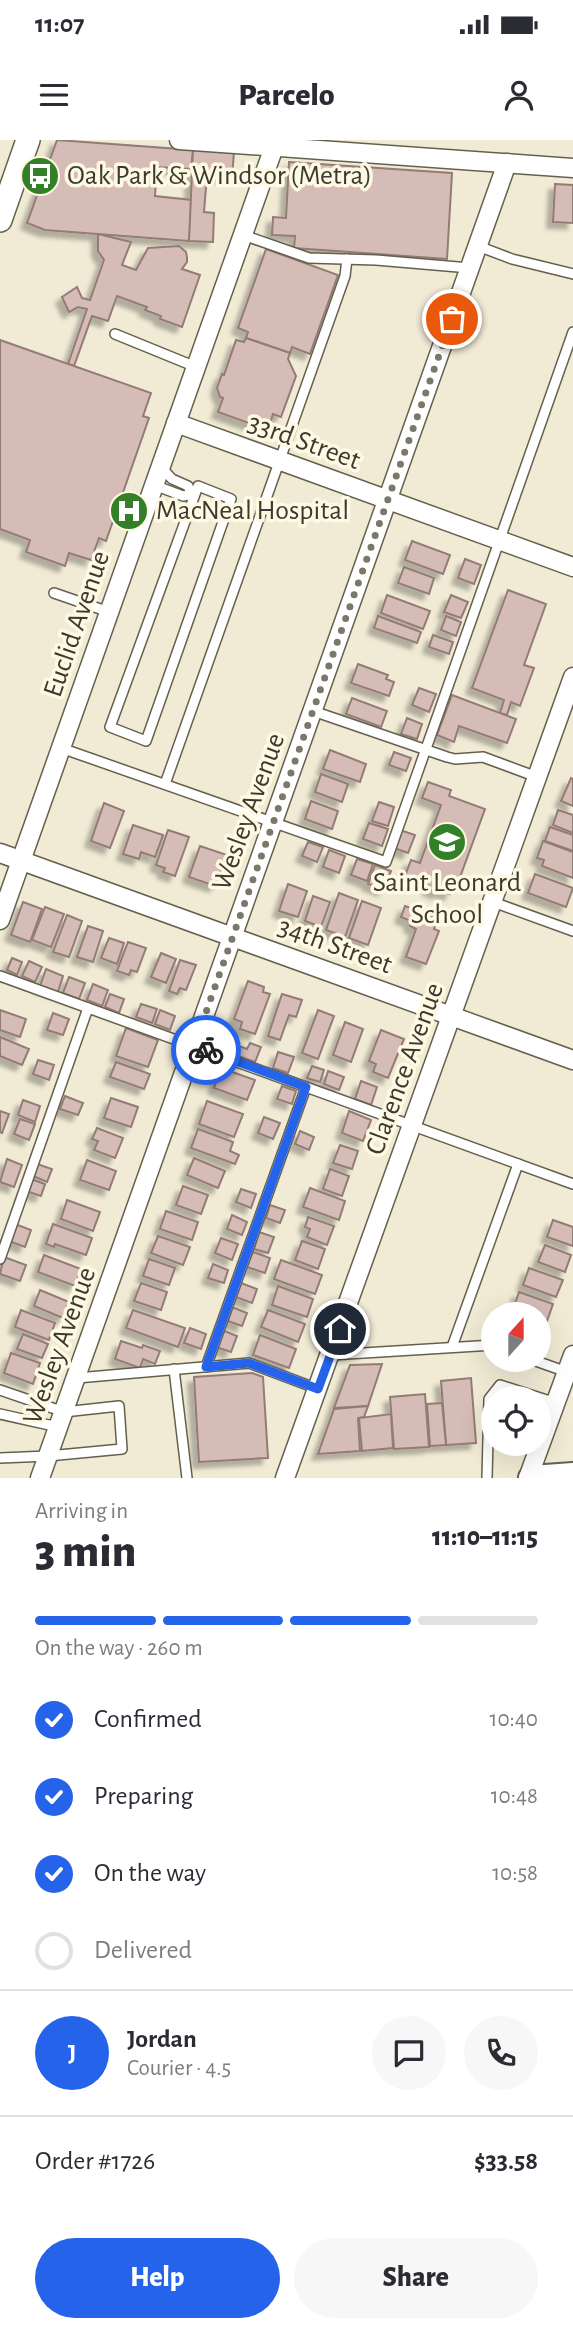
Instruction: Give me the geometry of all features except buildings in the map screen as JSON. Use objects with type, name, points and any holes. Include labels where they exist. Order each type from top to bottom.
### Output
[{"type":"main road","points":[[529,1478],[573,1475]]},
{"type":"street","points":[[0,220],[28,140]]},
{"type":"street","points":[[179,140],[573,168]]},
{"type":"street","name":"Euclid Avenue","points":[[0,920],[274,147]]},
{"type":"street","name":"Wesley Avenue","points":[[40,1478],[507,163]]},
{"type":"street","name":"33rd Street","points":[[176,423],[573,567]]},
{"type":"street","name":"Clarence Avenue","points":[[285,1478],[573,677]]},
{"type":"street","name":"34th Street","points":[[0,853],[573,1060]]},
{"type":"street","points":[[529,1478],[573,1355]]},
{"type":"lane","points":[[243,235],[309,258],[470,268]]},
{"type":"lane","points":[[478,246],[512,259],[573,274]]},
{"type":"lane","points":[[165,784],[345,276],[347,259]]},
{"type":"lane","points":[[61,748],[386,862],[573,332]]},
{"type":"lane","points":[[115,334],[196,367]]},
{"type":"lane","points":[[160,467],[172,479],[188,486],[193,494]]},
{"type":"lane","points":[[154,485],[183,496],[193,494],[198,486],[231,499],[146,741],[110,727],[193,494]]},
{"type":"lane","points":[[54,593],[109,612]]},
{"type":"lane","points":[[313,711],[455,759],[483,757],[537,777]]},
{"type":"lane","points":[[492,902],[573,931]]},
{"type":"lane","points":[[0,976],[573,1184]]},
{"type":"lane","points":[[0,1259],[88,1008]]},
{"type":"lane","points":[[206,1367],[306,1087]]},
{"type":"lane","points":[[452,1347],[518,1164]]},
{"type":"lane","points":[[331,1355],[481,1346]]},
{"type":"lane","points":[[77,1378],[249,1363],[318,1389]]},
{"type":"lane","points":[[551,1366],[567,1372]]},
{"type":"lane","points":[[174,1369],[187,1478]]},
{"type":"lane","points":[[487,1478],[489,1399],[500,1385],[556,1403]]},
{"type":"lane","points":[[0,1390],[61,1420]]},
{"type":"lane","points":[[0,1414],[61,1420],[119,1406],[122,1448],[0,1458]]},
{"type":"way so far","points":[[206,1050],[194,1046],[452,319]]},
{"type":"place","name":"Oak Park & Windsor (Metra)","points":[[40,176]]},
{"type":"place","name":"MacNeal Hospital","points":[[129,511]]},
{"type":"place","name":"Saint Leonard School","points":[[447,842]]},
{"type":"route","points":[[206,1050],[306,1087],[206,1367],[249,1363],[318,1389],[340,1329]]}]
